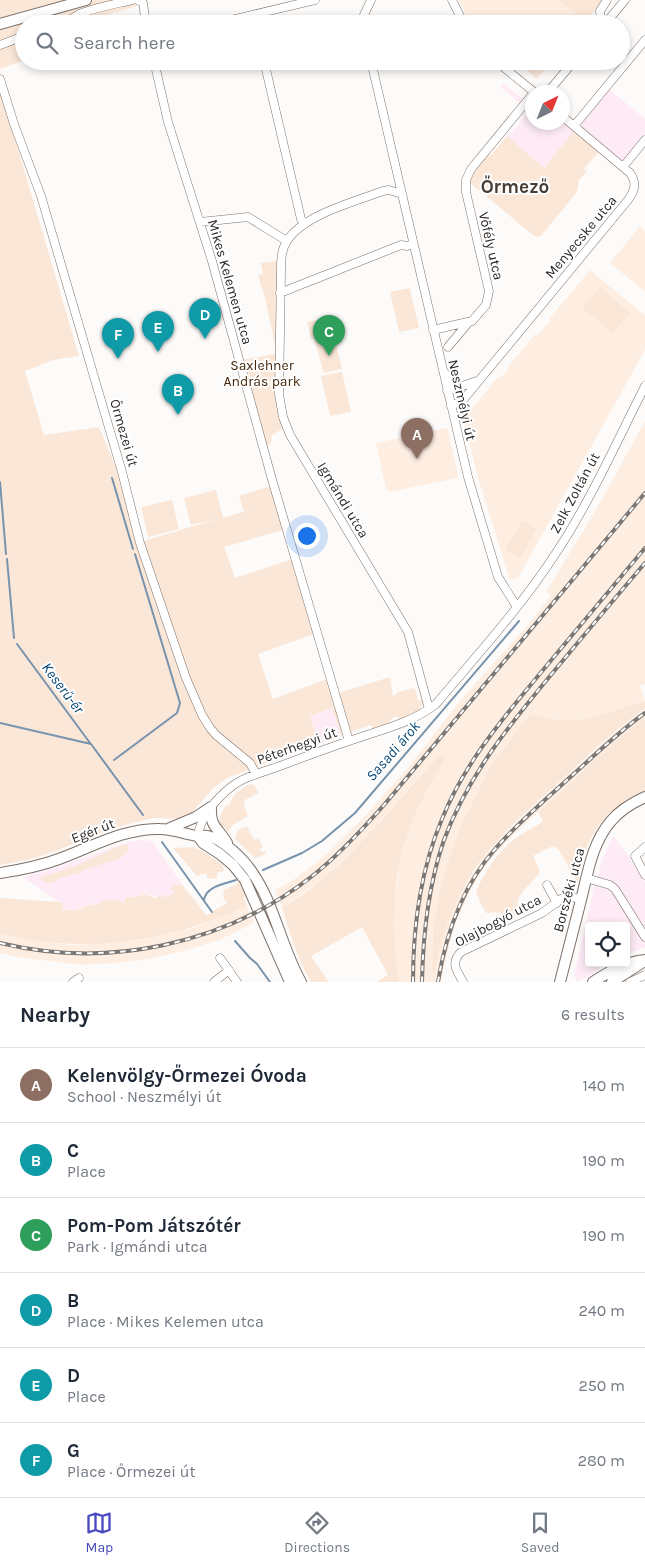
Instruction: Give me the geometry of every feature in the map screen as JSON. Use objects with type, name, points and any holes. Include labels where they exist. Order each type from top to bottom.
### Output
[{"type":"main road","points":[[32,15],[86,0]]},
{"type":"main road","points":[[0,24],[15,20]]},
{"type":"main road","name":"Borszéki utca","points":[[560,982],[594,849],[608,825],[624,809],[645,797]]},
{"type":"main road","points":[[168,829],[211,807]]},
{"type":"main road","points":[[211,807],[210,818],[229,848]]},
{"type":"main road","name":"Egér út","points":[[0,873],[20,870],[57,860],[125,833],[146,829],[168,829],[211,837],[229,848],[246,865],[260,884],[289,958],[301,982]]},
{"type":"main road","name":"Egér út","points":[[198,836],[202,843],[233,865],[245,880],[290,982]]},
{"type":"main road","points":[[593,982],[619,967],[645,960]]},
{"type":"main road","points":[[612,982],[645,960]]},
{"type":"street","points":[[78,15],[97,4],[132,0]]},
{"type":"street","points":[[138,0],[143,3],[145,15]]},
{"type":"street","points":[[253,15],[315,0]]},
{"type":"street","points":[[364,15],[371,0]]},
{"type":"street","points":[[452,0],[460,15]]},
{"type":"street","points":[[599,15],[606,0]]},
{"type":"street","points":[[612,15],[625,0]]},
{"type":"street","points":[[0,45],[15,39]]},
{"type":"street","points":[[630,58],[645,40]]},
{"type":"street","name":"Mikes Kelemen utca","points":[[156,70],[168,122],[212,261],[271,476],[349,741]]},
{"type":"street","points":[[266,70],[304,224]]},
{"type":"street","name":"Neszmélyi út","points":[[373,70],[468,478],[498,578],[517,607]]},
{"type":"street","points":[[506,70],[525,87]]},
{"type":"street","points":[[554,85],[566,70]]},
{"type":"street","points":[[574,126],[620,70]]},
{"type":"street","name":"Őrmezei út","points":[[0,79],[14,124],[41,196],[122,472],[140,543],[186,678],[202,716],[210,728],[250,763],[256,774]]},
{"type":"street","name":"Vőfély utca","points":[[448,347],[468,323],[475,319],[486,305],[489,297],[466,192],[466,180],[471,169],[525,104]]},
{"type":"street","name":"Menyecske utca","points":[[451,406],[463,400],[632,194],[634,181],[630,172],[570,123]]},
{"type":"street","points":[[623,167],[645,140]]},
{"type":"street","points":[[200,222],[248,217],[287,241],[304,224],[318,216],[389,190],[399,180]]},
{"type":"street","points":[[389,190],[402,194]]},
{"type":"street","name":"Igmándi utca","points":[[287,241],[282,252],[280,293],[279,394],[283,417],[294,442],[408,632],[429,709]]},
{"type":"street","points":[[280,293],[401,245],[413,244]]},
{"type":"street","points":[[433,330],[468,323]]},
{"type":"street","points":[[442,370],[454,383],[462,386]]},
{"type":"street","points":[[447,391],[477,381]]},
{"type":"street","name":"Zelk Zoltán út","points":[[517,607],[557,552],[574,523],[645,386]]},
{"type":"street","points":[[429,709],[436,704],[517,607]]},
{"type":"street","name":"Péterhegyi út","points":[[198,836],[200,824],[211,807],[230,787],[256,774],[395,726],[429,709]]},
{"type":"street","points":[[645,847],[635,856],[645,874]]},
{"type":"street","points":[[586,878],[610,885],[615,889],[644,935]]},
{"type":"street","points":[[547,884],[557,903]]},
{"type":"street","name":"Olajbogyó utca","points":[[463,982],[455,960],[464,951],[542,913],[561,899],[568,896],[581,899]]},
{"type":"street","points":[[220,958],[237,982]]},
{"type":"street","points":[[214,982],[229,970]]},
{"type":"street","points":[[630,982],[645,975]]},
{"type":"shaded area","points":[[459,0],[604,0],[591,15],[466,15]]},
{"type":"shaded area","points":[[503,83],[525,101],[525,108],[500,87]]},
{"type":"shaded area","points":[[608,88],[645,119],[645,137],[619,169],[574,132],[544,168],[508,137],[525,116],[525,130],[570,130],[570,125],[574,129]]},
{"type":"shaded area","points":[[640,226],[645,231],[645,292],[610,263]]},
{"type":"shaded area","points":[[590,270],[645,315],[645,350],[518,578],[510,580],[478,478],[464,421],[469,419],[467,415],[497,378],[501,377],[508,370],[508,367],[535,334],[537,336],[550,321],[549,319]]},
{"type":"shaded area","points":[[645,421],[645,684],[640,686],[645,701],[583,720],[556,720],[530,714],[492,764],[460,827],[439,895],[433,928],[432,971],[435,971],[449,919],[461,891],[485,856],[502,836],[616,731],[645,709],[645,718],[621,736],[526,823],[490,860],[468,895],[456,922],[441,982],[399,982],[395,953],[394,910],[400,857],[414,816],[442,754],[417,779],[359,845],[322,879],[282,908],[275,890],[312,866],[362,819],[407,769],[464,696],[551,596],[546,592],[601,501]]},
{"type":"shaded area","points":[[448,429],[458,475],[457,478],[390,492],[386,489],[376,443]]},
{"type":"shaded area","points":[[332,708],[341,735],[319,744],[310,716]]},
{"type":"shaded area","points":[[613,836],[645,882],[645,948],[630,953],[630,922],[586,922],[603,858]]},
{"type":"shaded area","points":[[152,841],[182,884],[171,888],[174,893],[165,898],[143,894],[137,897],[126,897],[124,903],[91,904],[74,911],[62,909],[63,903],[23,877],[59,867],[128,842]]},
{"type":"shaded area","points":[[247,906],[254,923],[219,940],[149,959],[82,965],[0,953],[0,933],[71,945],[142,940],[196,927]]},
{"type":"shaded area","points":[[585,927],[585,967],[601,967],[580,981],[577,981],[574,976]]},
{"type":"green space","points":[[0,0],[143,0],[140,5],[106,15],[15,15],[15,63],[0,69]]},
{"type":"green space","points":[[558,0],[599,0],[602,2],[590,15],[577,15]]},
{"type":"green space","points":[[526,70],[544,70],[537,79]]},
{"type":"green space","points":[[0,88],[79,356],[53,360],[25,371],[44,435],[99,427],[116,468],[137,543],[217,519],[191,525],[184,498],[216,490],[223,518],[255,508],[244,511],[239,496],[271,486],[286,529],[224,547],[235,578],[295,558],[317,633],[258,654],[273,699],[330,678],[335,694],[390,677],[393,696],[397,692],[415,688],[418,701],[422,700],[423,703],[420,711],[399,720],[398,716],[373,729],[371,725],[341,735],[332,708],[310,716],[319,744],[227,778],[213,788],[192,813],[186,816],[177,819],[153,818],[128,824],[32,859],[0,865]]},
{"type":"green space","points":[[574,131],[599,152],[584,169],[587,171],[579,180],[577,192],[541,236],[534,236],[469,182],[469,177],[487,153],[491,155],[507,136],[544,168]]},
{"type":"green space","name":"Saxlehner András park","points":[[279,261],[283,425],[282,429],[272,435],[271,444],[265,446],[241,360],[275,354],[275,345],[265,298],[258,275],[263,274],[261,263]]},
{"type":"green space","points":[[600,287],[630,313],[613,333],[582,308]]},
{"type":"green space","points":[[410,288],[419,328],[399,332],[390,292]]},
{"type":"green space","points":[[337,316],[341,342],[336,344],[342,369],[324,373],[314,339],[311,339],[307,322]]},
{"type":"green space","points":[[342,372],[351,412],[330,416],[321,376]]},
{"type":"green space","points":[[172,500],[179,529],[148,537],[141,507]]},
{"type":"green space","points":[[522,521],[537,529],[520,558],[505,550]]},
{"type":"green space","points":[[645,701],[645,709],[604,740],[508,829],[482,859],[456,902],[439,951],[435,972],[432,971],[433,928],[439,895],[460,827],[492,764],[530,714],[556,720],[583,720]]},
{"type":"green space","points":[[645,718],[645,791],[609,814],[595,831],[585,851],[578,884],[559,850],[553,846],[533,856],[540,872],[519,898],[517,903],[522,913],[505,919],[501,912],[486,913],[476,891],[500,853],[513,840],[543,821],[538,812],[621,736]]},
{"type":"green space","points":[[441,754],[446,758],[419,806],[400,856],[394,920],[399,982],[376,982],[388,975],[362,927],[311,956],[329,982],[311,982],[298,955],[282,908],[313,887],[354,850]]},
{"type":"green space","points":[[249,784],[254,785],[259,793],[245,800],[244,806],[248,816],[233,825],[228,832],[220,822],[221,814],[235,794]]},
{"type":"green space","points":[[247,826],[254,840],[258,838],[263,847],[260,849],[261,852],[265,851],[266,854],[255,858],[235,839],[238,830]]},
{"type":"green space","points":[[128,844],[128,850],[121,858],[83,870],[77,875],[76,873],[51,883],[39,878],[73,867]]},
{"type":"green space","points":[[194,847],[223,865],[224,871],[217,873],[217,878],[208,879],[206,873],[197,876],[173,848]]},
{"type":"green space","points":[[239,883],[246,896],[243,898],[247,906],[187,929],[156,936],[126,942],[64,944],[0,933],[0,898],[59,902],[63,903],[62,909],[74,911],[91,904],[95,905],[109,900],[124,903],[126,897],[137,897],[143,894],[156,898],[162,894],[165,898],[174,893],[171,888],[182,884],[207,915],[227,903],[223,897],[224,890]]},
{"type":"waterway","points":[[112,478],[133,549]]},
{"type":"waterway","name":"Keserű-ér","points":[[0,482],[6,554]]},
{"type":"waterway","points":[[114,760],[177,713],[180,703],[135,554]]},
{"type":"waterway","name":"Keserű-ér","points":[[7,559],[14,638]]},
{"type":"waterway","name":"Sasadi árok","points":[[263,870],[302,853],[322,841],[355,813],[519,621]]},
{"type":"waterway","name":"Keserű-ér","points":[[17,644],[90,743]]},
{"type":"waterway","name":"Keserű-ér","points":[[0,723],[91,744],[143,815]]},
{"type":"waterway","name":"Keserű-ér","points":[[162,842],[212,912]]},
{"type":"waterway","name":"Sasadi árok","points":[[204,900],[205,895],[212,889],[236,880]]},
{"type":"waterway","name":"Keserű-ér","points":[[235,941],[257,964],[270,982]]},
{"type":"railway","points":[[0,943],[41,950],[82,953],[122,951],[163,945],[203,935],[241,920],[277,900],[311,877],[331,861],[384,805],[645,493]]},
{"type":"railway","points":[[413,982],[414,940],[423,879],[434,839],[451,798],[486,741],[645,548]]},
{"type":"railway","points":[[422,982],[425,928],[430,892],[444,840],[465,793],[492,750],[522,710],[645,563]]},
{"type":"railway","points":[[438,982],[441,964],[457,911],[484,863],[504,839],[530,813],[615,737],[645,713]]},
{"type":"place","name":"B","points":[[205,339]]},
{"type":"place","name":"D","points":[[158,352]]},
{"type":"place","name":"Pom-Pom Játszótér","points":[[329,356]]},
{"type":"place","name":"G","points":[[118,359]]},
{"type":"place","name":"C","points":[[178,415]]},
{"type":"place","name":"Kelenvölgy-Őrmezei Óvoda","points":[[417,459]]},
{"type":"district","name":"Őrmező","points":[[515,187]]}]
